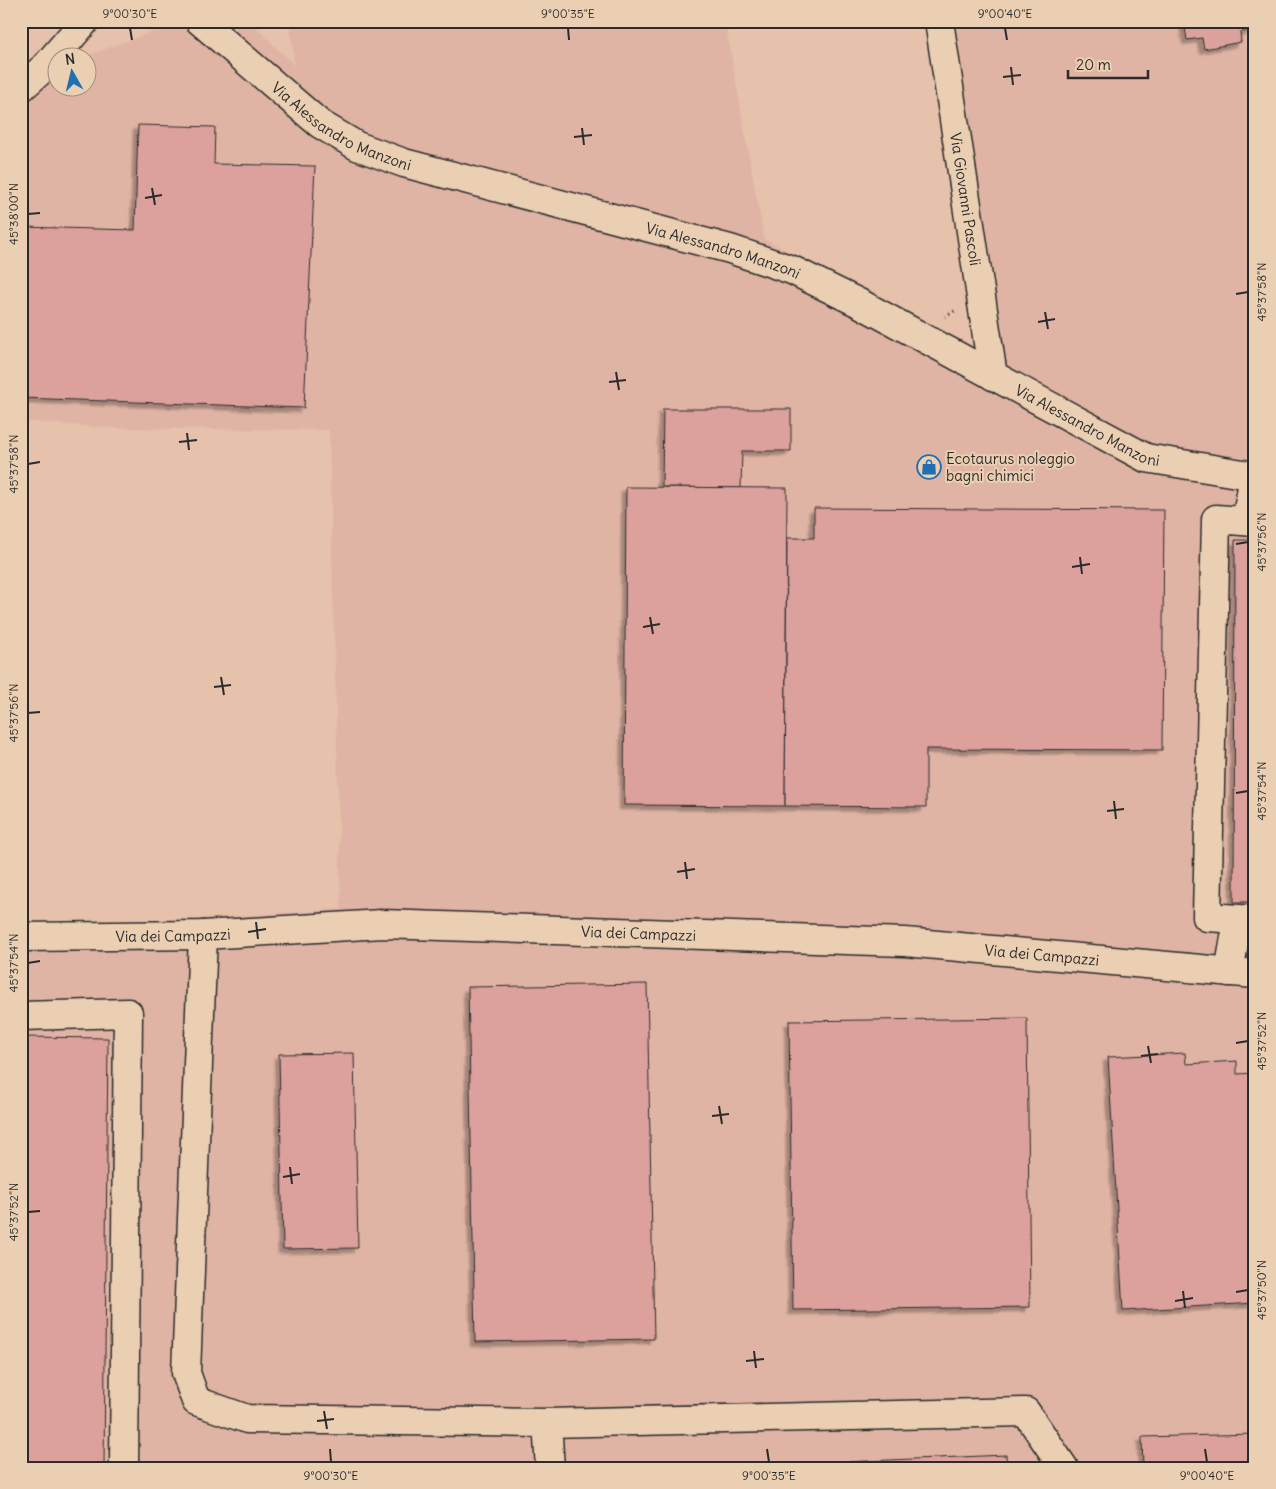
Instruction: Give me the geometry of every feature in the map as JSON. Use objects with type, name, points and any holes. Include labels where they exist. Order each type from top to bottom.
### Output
[{"type":"street","points":[[21,88],[47,65],[85,21]]},
{"type":"street","name":"Via Alessandro Manzoni","points":[[200,21],[320,124],[357,146],[404,163],[712,244],[792,270],[861,304],[1146,458],[1254,476]]},
{"type":"street","name":"Via Giovanni Pascoli","points":[[939,21],[993,376]]},
{"type":"street","points":[[1249,920],[1207,917],[1216,519],[1250,521],[1254,476]]},
{"type":"street","points":[[1242,973],[1236,932],[1249,920]]},
{"type":"street","name":"Via dei Campazzi","points":[[21,937],[203,935],[382,924],[905,942],[1242,973]]},
{"type":"street","points":[[203,935],[186,1373],[196,1401],[247,1419],[547,1423],[1026,1412],[1064,1468]]},
{"type":"street","points":[[21,1016],[128,1013],[124,1468]]},
{"type":"street","points":[[547,1423],[550,1468]]},
{"type":"path","points":[[940,318],[948,317],[956,310],[959,303]]},
{"type":"shaded area","points":[[181,21],[250,21],[295,66],[289,24],[303,21],[725,21],[764,239],[1003,361],[951,21],[1255,21],[1255,1468],[21,1468],[21,931],[341,909],[329,430],[111,428],[21,421],[21,110],[48,84],[48,98],[98,98],[98,52]]},
{"type":"building","points":[[1184,21],[1255,21],[1255,29],[1240,32],[1241,42],[1204,49],[1202,38],[1187,40]]},
{"type":"building","points":[[138,125],[215,127],[214,164],[315,166],[304,408],[21,398],[21,227],[135,230]]},
{"type":"building","points":[[663,409],[791,409],[791,451],[742,451],[741,488],[662,487]]},
{"type":"building","points":[[626,487],[787,488],[785,806],[624,805]]},
{"type":"building","points":[[814,508],[1164,510],[1162,750],[926,749],[926,807],[785,806],[787,538],[814,538]]},
{"type":"building","points":[[1235,540],[1255,540],[1255,902],[1234,902]]},
{"type":"building","points":[[647,984],[654,1339],[475,1342],[468,987]]},
{"type":"building","points":[[1027,1018],[1030,1307],[793,1310],[789,1021]]},
{"type":"building","points":[[21,1037],[108,1038],[104,1468],[21,1468]]},
{"type":"building","points":[[354,1053],[358,1248],[283,1249],[279,1054]]},
{"type":"building","points":[[1185,1053],[1186,1064],[1237,1061],[1237,1074],[1255,1073],[1255,1303],[1123,1311],[1108,1057]]},
{"type":"building","points":[[1255,1434],[1255,1468],[1143,1468],[1142,1437]]},
{"type":"building","points":[[1006,1455],[1007,1468],[704,1468]]},
{"type":"place","name":"Ecotaurus noleggio bagni chimici","points":[[929,467]]}]
